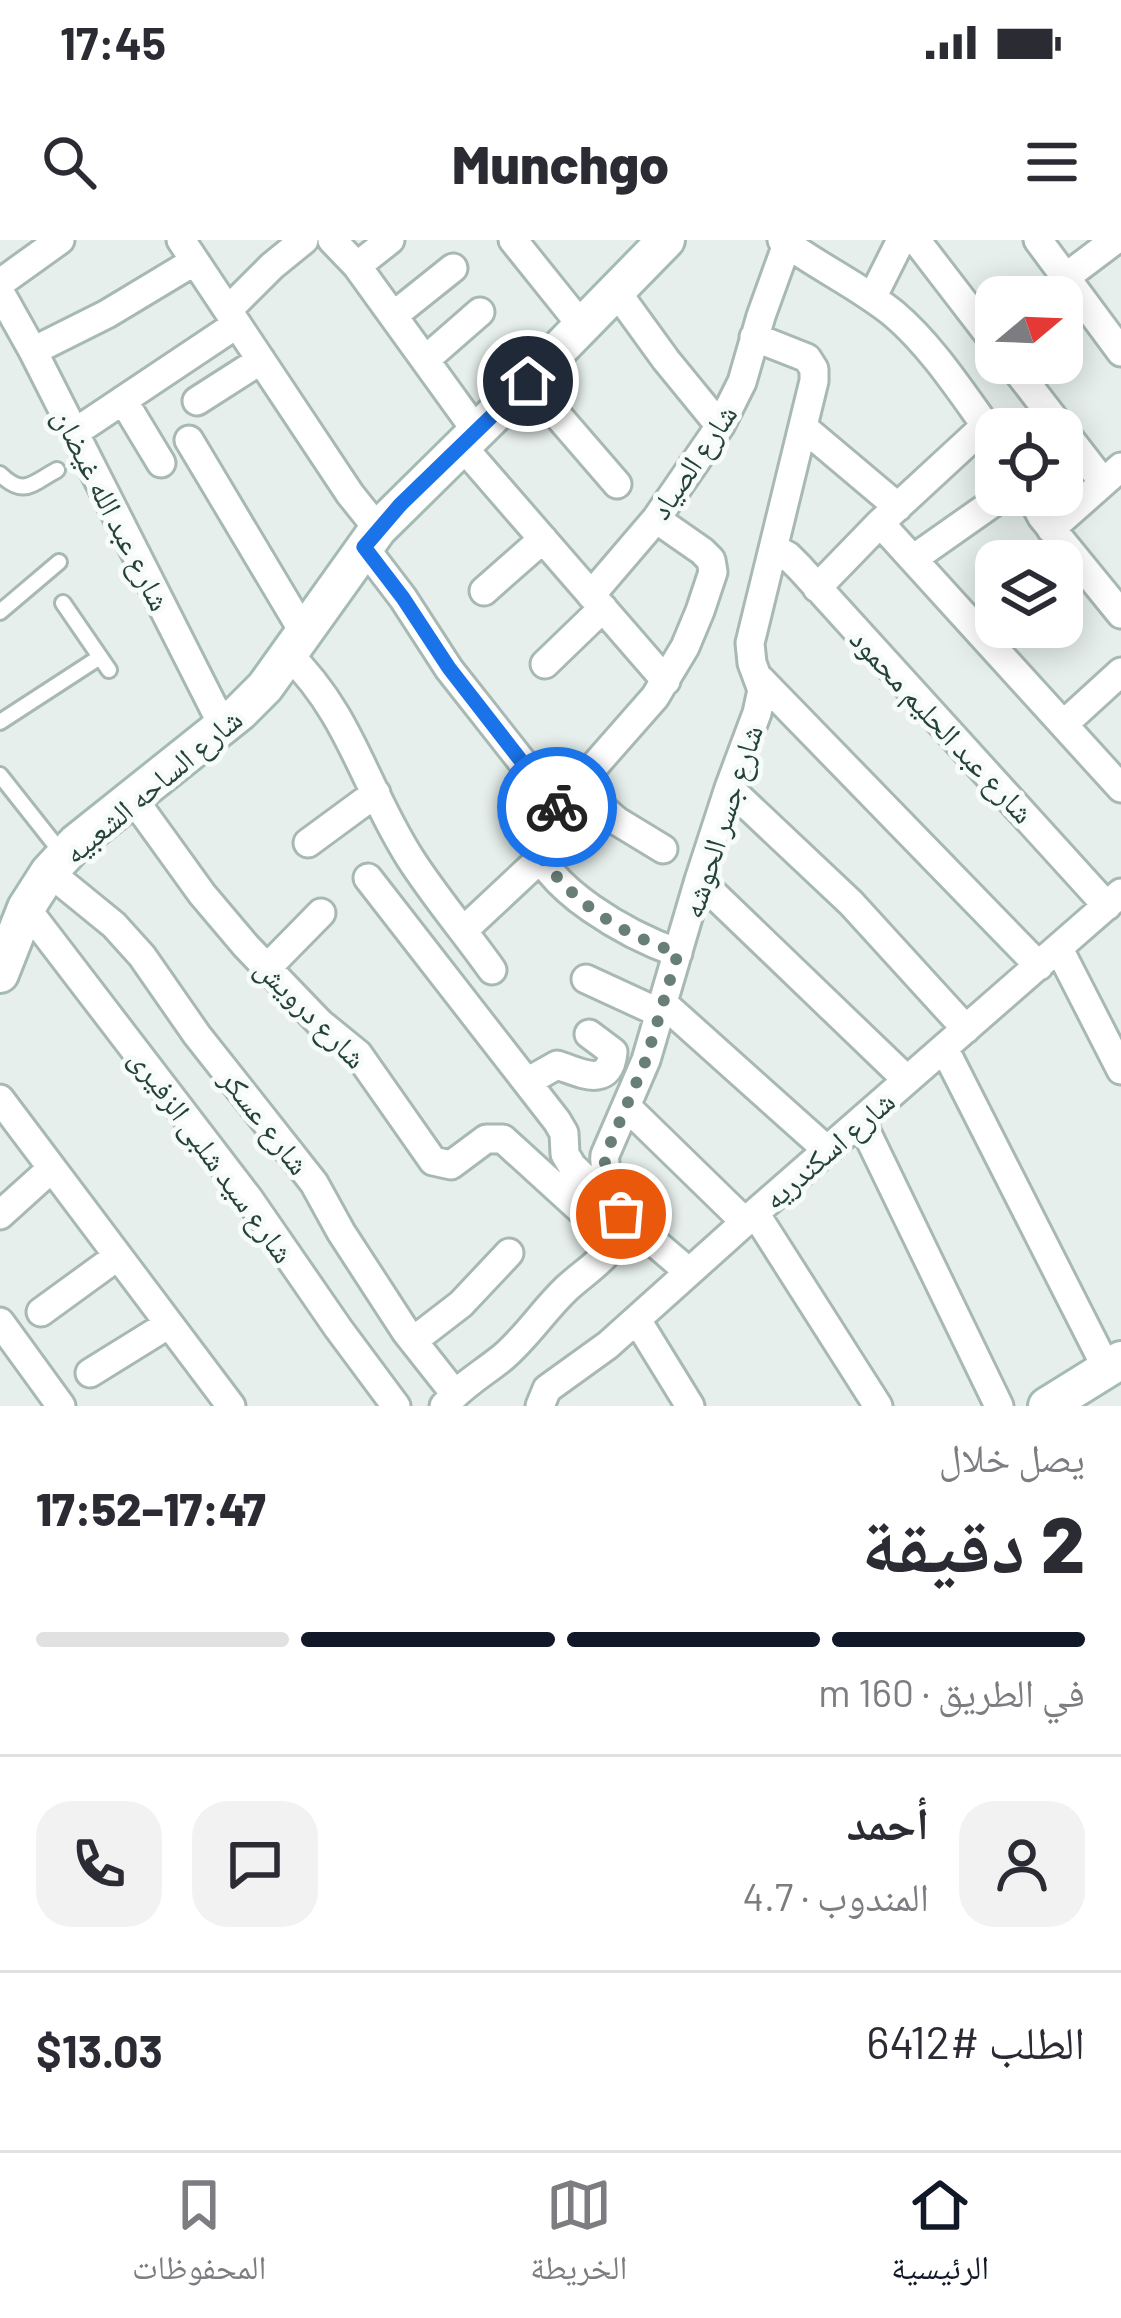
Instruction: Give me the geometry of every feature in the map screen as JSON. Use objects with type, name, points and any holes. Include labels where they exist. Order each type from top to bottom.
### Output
[{"type":"main road","name":"شارع الساحه الشعبيه","points":[[0,974],[26,908],[76,843],[224,728],[265,687],[371,538],[665,240]]},
{"type":"main road","points":[[1047,1406],[1114,1364]]},
{"type":"street","points":[[0,287],[59,240]]},
{"type":"street","points":[[74,433],[233,317],[272,266],[304,240]]},
{"type":"street","points":[[332,240],[357,266],[425,360],[469,439],[543,539],[666,681]]},
{"type":"street","points":[[357,266],[390,240]]},
{"type":"street","points":[[513,240],[582,326]]},
{"type":"street","points":[[872,298],[901,240]]},
{"type":"street","points":[[916,240],[975,317]]},
{"type":"street","points":[[1038,240],[1065,276]]},
{"type":"street","points":[[1067,276],[1115,240]]},
{"type":"street","points":[[785,242],[903,322],[975,412]]},
{"type":"street","name":"شارع الصياد","points":[[545,664],[597,602],[720,426],[742,382],[785,242]]},
{"type":"street","points":[[33,351],[107,314],[188,250],[350,494],[403,598],[449,668],[567,796],[663,849]]},
{"type":"street","points":[[393,316],[453,268]]},
{"type":"street","name":"شارع عبد الله غيضان","points":[[0,287],[224,728]]},
{"type":"street","points":[[616,291],[720,426]]},
{"type":"street","points":[[1083,300],[1121,352]]},
{"type":"street","points":[[425,360],[480,312]]},
{"type":"street","name":"شارع جسر الحوشه","points":[[618,1228],[619,1199],[604,1163],[663,1009],[699,880],[757,713],[762,690],[750,643],[814,381],[807,358],[754,337]]},
{"type":"street","points":[[197,401],[261,360]]},
{"type":"street","points":[[528,381],[617,484]]},
{"type":"street","points":[[1027,384],[1046,408]]},
{"type":"street","points":[[123,400],[161,463]]},
{"type":"street","points":[[803,427],[889,515],[913,559],[1121,788]]},
{"type":"street","points":[[189,440],[411,860],[492,970]]},
{"type":"street","points":[[817,588],[889,515],[975,446]]},
{"type":"street","points":[[1051,529],[1112,474],[1083,448]]},
{"type":"street","points":[[913,559],[975,515]]},
{"type":"street","points":[[1043,516],[1121,614]]},
{"type":"street","points":[[656,519],[702,551],[713,566],[692,629],[666,681],[644,711],[532,838],[541,858],[588,907],[617,927],[678,953]]},
{"type":"street","points":[[484,591],[543,539]]},
{"type":"street","name":"شارع عبد الحليم محمود","points":[[775,550],[788,556],[1114,900]]},
{"type":"street","points":[[1064,724],[1121,672]]},
{"type":"street","points":[[760,680],[1049,957],[1121,1070]]},
{"type":"street","points":[[729,788],[850,903],[966,1029]]},
{"type":"street","points":[[308,843],[376,793]]},
{"type":"street","name":"شارع درويش","points":[[131,797],[202,894],[267,968],[358,1054],[433,1161],[451,1165],[486,1139],[503,1139],[618,1228]]},
{"type":"street","points":[[464,930],[541,858]]},
{"type":"street","name":"شارع عسكر","points":[[57,864],[142,956],[197,1035],[314,1183],[450,1400]]},
{"type":"street","points":[[368,878],[561,1127],[568,1161],[618,1228],[689,1272]]},
{"type":"street","points":[[699,880],[907,1080]]},
{"type":"street","name":"شارع اسكندريه","points":[[541,1406],[548,1389],[637,1320],[1114,900]]},
{"type":"street","name":"شارع سيد شلبى الزفيرى","points":[[26,908],[249,1199],[395,1406]]},
{"type":"street","points":[[267,968],[322,913]]},
{"type":"street","points":[[586,979],[663,1009],[826,1150]]},
{"type":"street","points":[[527,1082],[552,1066],[589,1076],[608,1069],[614,1055],[589,1034]]},
{"type":"street","points":[[944,1048],[1114,1364]]},
{"type":"street","points":[[0,1099],[230,1406]]},
{"type":"street","points":[[628,1108],[750,1217],[878,1406]]},
{"type":"street","points":[[861,1120],[999,1406]]},
{"type":"street","points":[[0,1215],[52,1168]]},
{"type":"street","points":[[450,1400],[502,1358],[561,1293],[604,1257],[618,1228]]},
{"type":"street","points":[[413,1341],[461,1304],[509,1253]]},
{"type":"street","points":[[41,1312],[118,1256]]},
{"type":"street","points":[[637,1320],[690,1406]]},
{"type":"street","points":[[0,1322],[62,1406]]},
{"type":"street","points":[[90,1373],[169,1324]]},
{"type":"lane","points":[[0,474],[14,487],[21,487],[56,470]]},
{"type":"lane","points":[[0,611],[59,562]]},
{"type":"lane","points":[[0,722],[104,664],[63,603]]},
{"type":"lane","points":[[0,776],[57,864]]},
{"type":"way so far","points":[[557,807],[532,838],[541,858],[588,907],[617,927],[678,953],[646,1060],[605,1156],[605,1171],[621,1214]]},
{"type":"route","points":[[528,381],[400,505],[364,547],[449,668],[557,807]]}]
